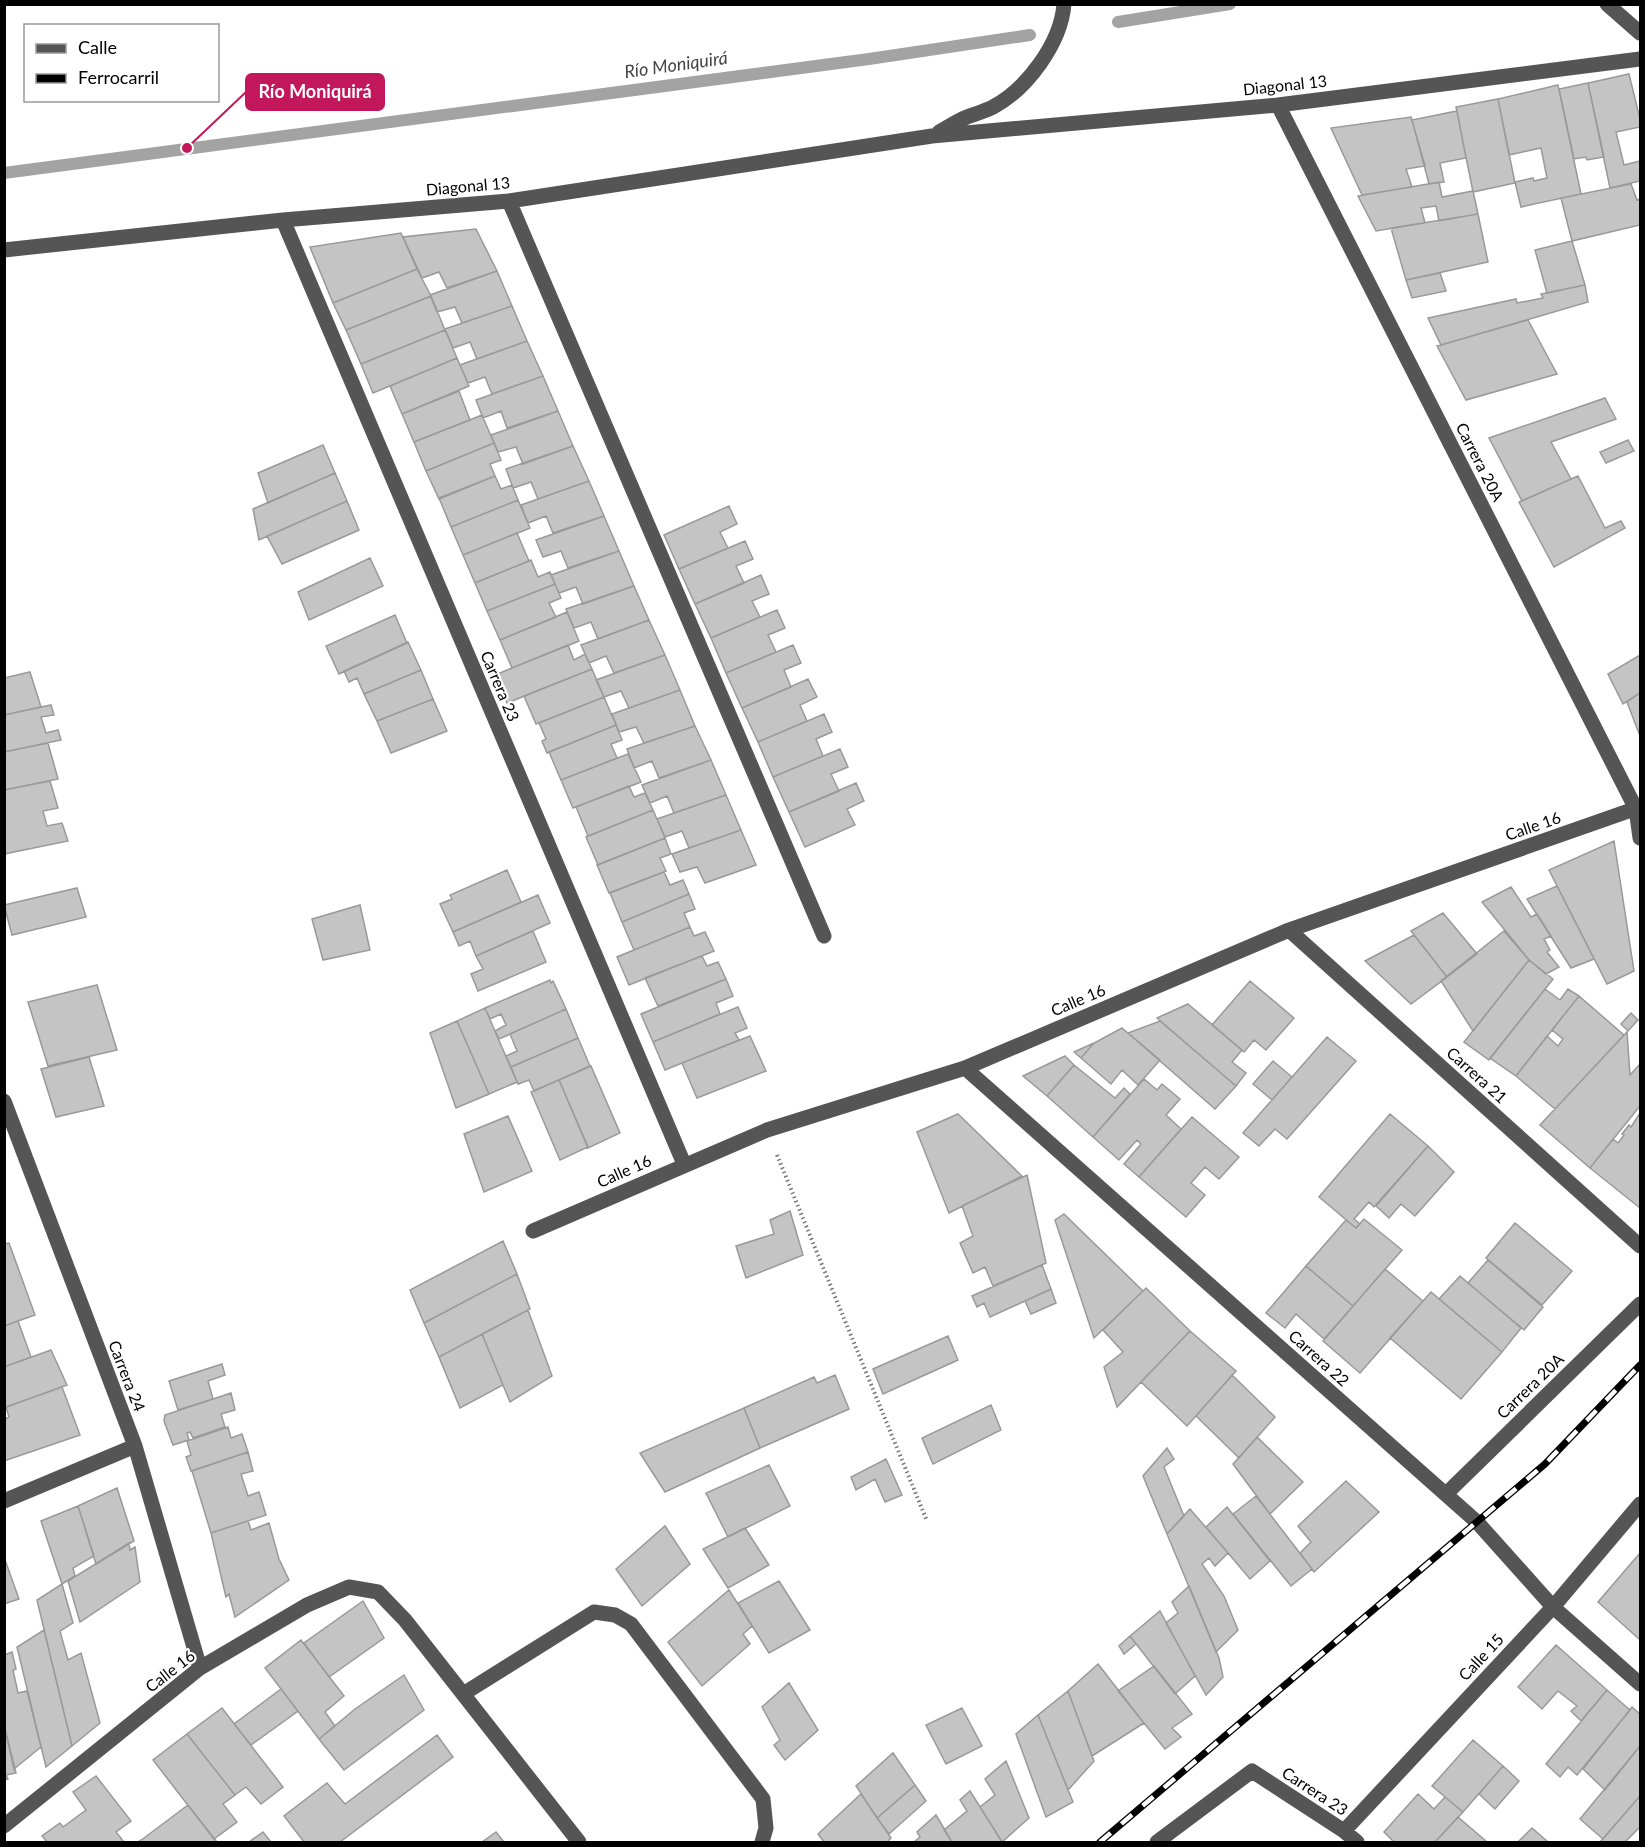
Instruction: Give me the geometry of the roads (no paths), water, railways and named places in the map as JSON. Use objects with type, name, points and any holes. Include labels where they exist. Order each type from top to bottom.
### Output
[{"type":"street","name":"Diagonal 13","points":[[932,136],[965,118],[993,107],[1018,89],[1039,66],[1054,39],[1064,4]]},
{"type":"street","points":[[1607,4],[1641,33]]},
{"type":"street","name":"Diagonal 13","points":[[4,250],[283,220],[509,201],[932,136],[1278,105],[1641,59]]},
{"type":"street","name":"Carrera 20A","points":[[1278,105],[1638,808],[1641,838]]},
{"type":"street","points":[[509,201],[824,936]]},
{"type":"street","name":"Carrera 23","points":[[283,220],[684,1164]]},
{"type":"street","name":"Calle 16","points":[[532,1231],[767,1130],[965,1068],[1289,930],[1638,808]]},
{"type":"street","name":"Carrera 21","points":[[1289,930],[1641,1246]]},
{"type":"street","name":"Carrera 22","points":[[965,1068],[1477,1522],[1553,1607],[1641,1684]]},
{"type":"street","name":"Carrera 24","points":[[4,1101],[135,1446],[200,1668]]},
{"type":"street","name":"Carrera 20A","points":[[1446,1494],[1641,1304]]},
{"type":"street","points":[[4,1501],[135,1446]]},
{"type":"street","name":"Calle 15","points":[[1344,1831],[1553,1607],[1641,1503]]},
{"type":"street","name":"Calle 16","points":[[4,1826],[200,1668],[307,1605],[349,1587],[378,1592],[405,1620],[463,1694]]},
{"type":"street","points":[[579,1842],[463,1694],[594,1612],[615,1615],[631,1624],[763,1799],[766,1827],[762,1842]]},
{"type":"street","name":"Carrera 23","points":[[1157,1842],[1252,1771],[1344,1831],[1357,1842]]},
{"type":"waterway","points":[[1118,22],[1230,4]]},
{"type":"waterway","name":"Río Moniquirá","points":[[4,173],[869,59],[1030,35]]},
{"type":"railway","points":[[1100,1842],[1545,1464],[1640,1365]]},
{"type":"place","name":"Río Moniquirá","points":[[187,148]]}]
